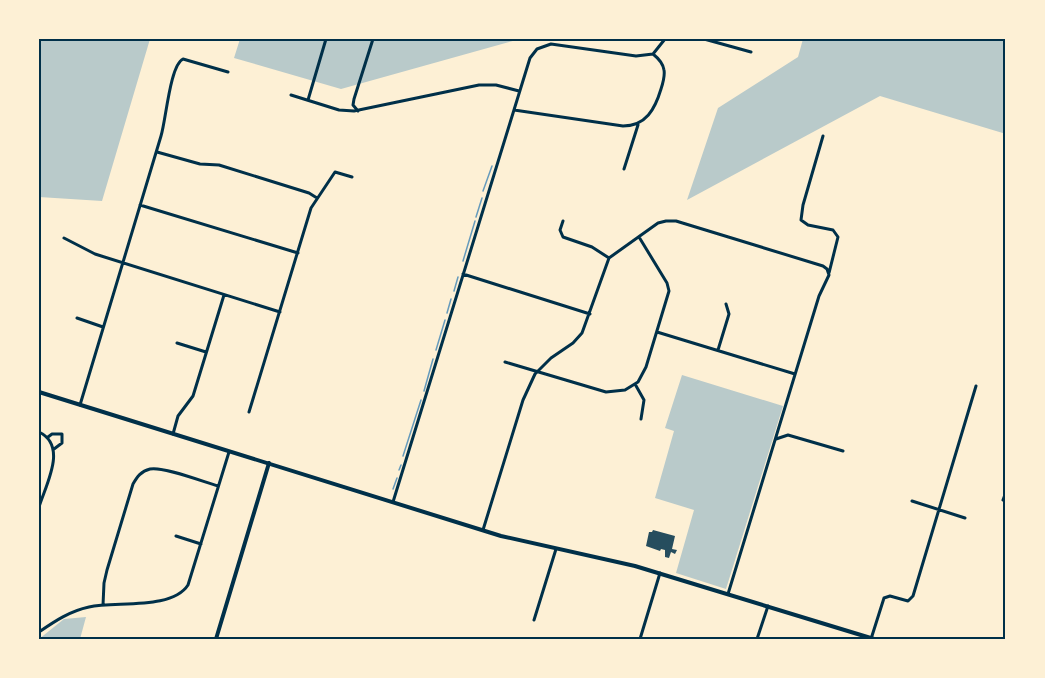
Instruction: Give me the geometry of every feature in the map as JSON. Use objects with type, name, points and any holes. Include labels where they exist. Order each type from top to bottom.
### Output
[{"type":"main road","points":[[39,392],[483,530],[660,573],[872,639]]},
{"type":"main road","points":[[216,639],[269,463]]},
{"type":"street","points":[[308,100],[326,39]]},
{"type":"street","points":[[358,111],[353,105],[354,99],[373,39]]},
{"type":"street","points":[[393,502],[530,58],[537,49],[544,45],[563,45],[636,56],[653,54],[665,39]]},
{"type":"street","points":[[704,39],[751,52]]},
{"type":"street","points":[[624,169],[639,123],[655,106],[663,81],[663,66],[653,54]]},
{"type":"street","points":[[80,405],[157,152],[166,119],[168,96],[178,61],[183,59],[228,72]]},
{"type":"street","points":[[291,95],[339,110],[358,111],[479,85],[496,85],[519,91]]},
{"type":"street","points":[[513,110],[623,126],[639,123]]},
{"type":"street","points":[[728,594],[819,296],[829,275],[838,237],[833,230],[808,225],[801,220],[802,205],[823,136]]},
{"type":"street","points":[[157,152],[200,164],[219,165],[309,193],[316,198]]},
{"type":"street","points":[[249,412],[311,208],[335,172],[352,177]]},
{"type":"street","points":[[140,205],[298,253]]},
{"type":"street","points":[[563,221],[560,230],[563,237],[592,247],[609,258]]},
{"type":"street","points":[[483,530],[531,381],[551,358],[578,338],[586,326],[609,258],[660,222],[676,221],[823,266],[829,275]]},
{"type":"street","points":[[505,362],[606,392],[618,392],[635,384],[646,368],[668,296],[668,286],[639,237]]},
{"type":"street","points":[[64,238],[94,254],[280,312]]},
{"type":"street","points":[[462,274],[590,314]]},
{"type":"street","points":[[172,434],[178,416],[193,396],[224,295]]},
{"type":"street","points":[[718,350],[729,314],[726,304]]},
{"type":"street","points":[[77,318],[103,327]]},
{"type":"street","points":[[657,332],[795,374]]},
{"type":"street","points":[[177,344],[206,352]]},
{"type":"street","points":[[635,384],[644,400],[641,419]]},
{"type":"street","points":[[872,639],[884,598],[890,596],[908,601],[913,596],[976,386]]},
{"type":"street","points":[[39,432],[52,442],[55,455],[39,507]]},
{"type":"street","points":[[48,437],[52,434],[62,434],[62,442],[54,449]]},
{"type":"street","points":[[776,439],[788,435],[843,451]]},
{"type":"street","points":[[39,633],[72,612],[103,605],[166,600],[178,596],[188,585],[230,451]]},
{"type":"street","points":[[103,605],[107,570],[133,484],[142,472],[148,469],[159,469],[218,486]]},
{"type":"street","points":[[1003,500],[1006,492]]},
{"type":"street","points":[[912,501],[965,518]]},
{"type":"street","points":[[176,536],[201,544]]},
{"type":"street","points":[[534,620],[556,549]]},
{"type":"street","points":[[640,639],[660,573]]},
{"type":"street","points":[[758,639],[768,606]]},
{"type":"shaded area","points":[[39,39],[150,39],[102,201],[39,197]]},
{"type":"shaded area","points":[[240,39],[520,39],[341,89],[234,58]]},
{"type":"shaded area","points":[[803,39],[1006,39],[1006,134],[880,96],[687,200],[718,108],[798,57]]},
{"type":"shaded area","points":[[682,375],[783,406],[726,589],[676,573],[694,510],[655,498],[674,431],[665,428]]},
{"type":"shaded area","points":[[86,617],[80,639],[39,639],[64,619]]},
{"type":"building","points":[[653,530],[675,536],[672,549],[677,550],[675,554],[671,552],[669,558],[665,557],[665,550],[660,551],[646,546],[649,532]]},
{"type":"waterway","points":[[483,191],[492,166]]},
{"type":"waterway","points":[[476,217],[482,198]]},
{"type":"waterway","points":[[463,261],[475,221]]},
{"type":"waterway","points":[[454,291],[458,277]]},
{"type":"waterway","points":[[447,313],[451,299]]},
{"type":"waterway","points":[[436,350],[445,320]]},
{"type":"waterway","points":[[424,391],[433,359]]},
{"type":"waterway","points":[[403,456],[421,400]]},
{"type":"waterway","points":[[399,470],[401,465]]},
{"type":"waterway","points":[[393,489],[397,478]]}]
